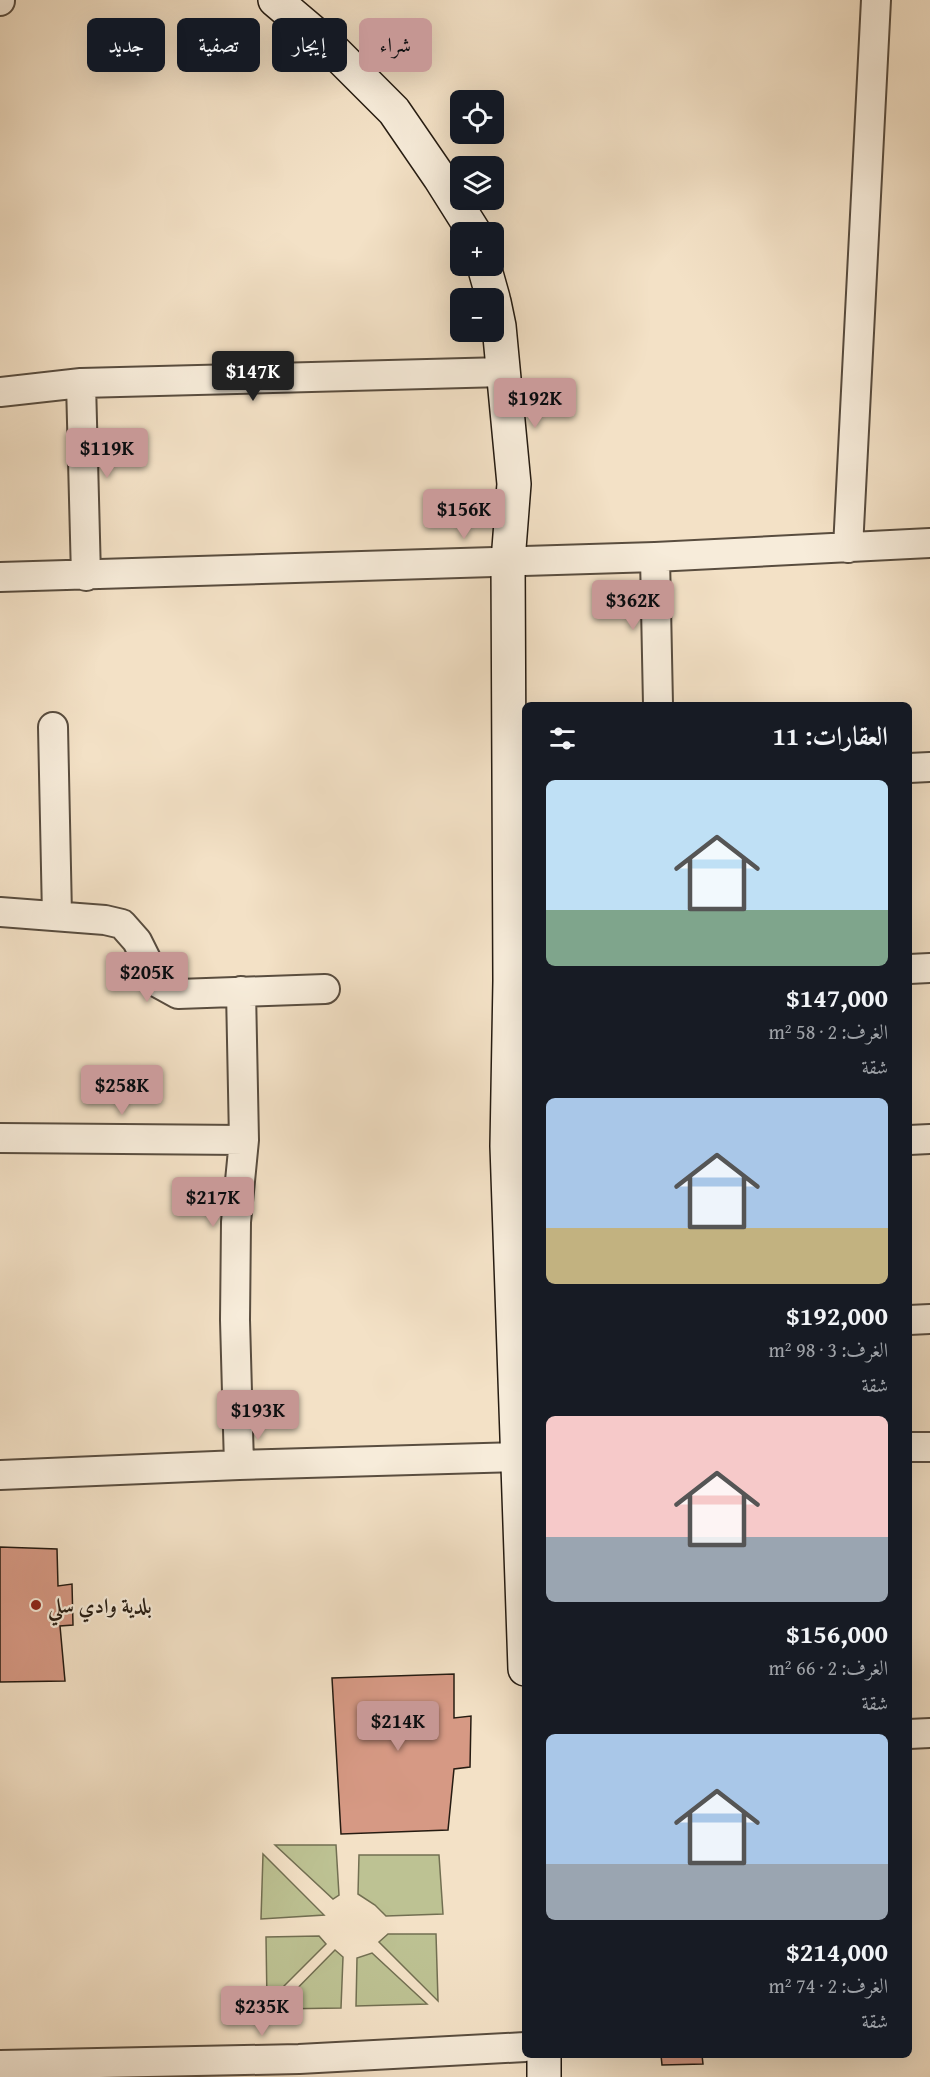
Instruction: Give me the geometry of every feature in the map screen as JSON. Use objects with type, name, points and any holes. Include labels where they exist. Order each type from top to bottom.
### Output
[{"type":"main road","points":[[275,0],[327,44],[394,111],[468,222]]},
{"type":"main road","points":[[501,342],[514,484],[508,561],[518,981],[516,1146],[518,1457],[522,1578]]},
{"type":"main road","points":[[544,2058],[544,2077]]},
{"type":"street","points":[[848,548],[876,0]]},
{"type":"street","points":[[0,392],[81,383],[504,372]]},
{"type":"street","points":[[81,383],[86,576]]},
{"type":"street","points":[[0,577],[655,557],[930,543]]},
{"type":"street","points":[[655,557],[658,702]]},
{"type":"street","points":[[53,728],[57,915]]},
{"type":"street","points":[[912,768],[930,767]]},
{"type":"street","points":[[0,912],[57,915],[122,924],[137,941],[158,983],[178,994],[325,989]]},
{"type":"street","points":[[912,969],[930,968]]},
{"type":"street","points":[[238,1465],[235,1320],[236,1222],[244,1140],[241,991]]},
{"type":"street","points":[[0,1138],[244,1140]]},
{"type":"street","points":[[912,1140],[930,1139]]},
{"type":"street","points":[[912,1320],[930,1319]]},
{"type":"street","points":[[912,1448],[930,1447]]},
{"type":"street","points":[[0,1475],[518,1457]]},
{"type":"street","points":[[912,1734],[930,1733]]},
{"type":"street","points":[[0,2066],[299,2059],[522,2047]]},
{"type":"green space","points":[[275,1845],[336,1845],[339,1895],[333,1899]]},
{"type":"green space","points":[[263,1854],[324,1915],[261,1919]]},
{"type":"green space","points":[[359,1855],[439,1855],[443,1914],[386,1916],[375,1905],[358,1894]]},
{"type":"green space","points":[[388,1934],[436,1934],[438,2001],[379,1942]]},
{"type":"green space","points":[[319,1936],[326,1944],[267,2003],[266,1937]]},
{"type":"green space","points":[[335,1950],[343,1957],[341,2008],[277,2009]]},
{"type":"green space","points":[[372,1953],[427,2004],[356,2006],[357,1958]]},
{"type":"building","name":"بلدية وادي سلي","points":[[0,1547],[57,1549],[58,1586],[72,1584],[73,1625],[60,1626],[65,1681],[0,1682]]},
{"type":"building","points":[[454,1674],[454,1718],[471,1716],[470,1767],[454,1769],[448,1830],[341,1834],[332,1678]]},
{"type":"building","points":[[661,2058],[702,2058],[703,2064],[662,2065]]},
{"type":"place","name":"بلدية وادي سلي","points":[[36,1605]]}]
